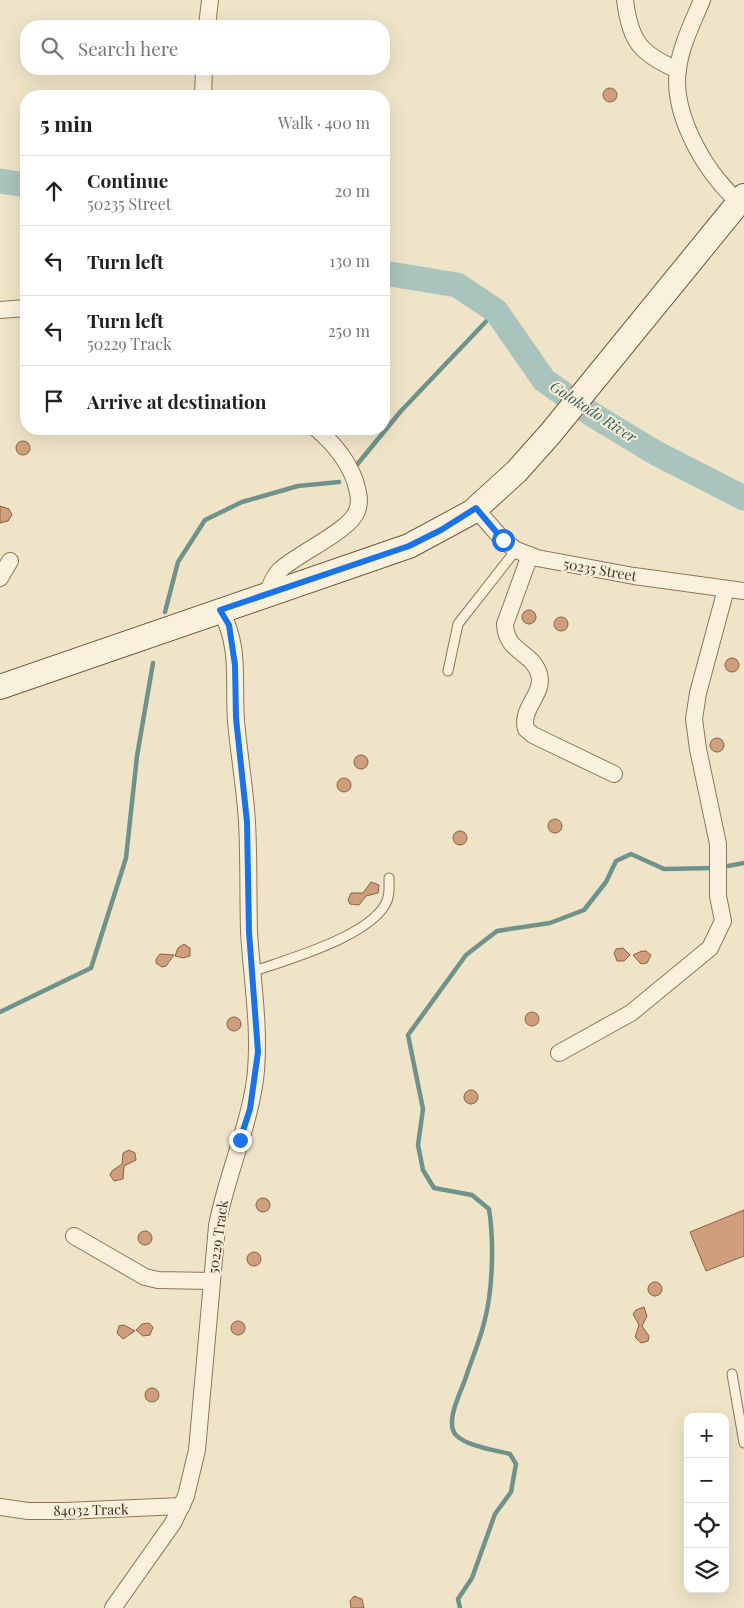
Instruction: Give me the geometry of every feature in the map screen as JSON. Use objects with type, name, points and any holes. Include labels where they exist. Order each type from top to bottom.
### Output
[{"type":"street","points":[[208,20],[210,0]]},
{"type":"street","points":[[625,0],[629,24],[643,51],[656,61],[678,70]]},
{"type":"street","points":[[0,687],[409,546],[441,530],[476,508],[516,472],[550,434],[742,201],[705,164],[682,113],[678,70],[702,0]]},
{"type":"street","points":[[202,90],[204,75]]},
{"type":"street","points":[[0,310],[20,308]]},
{"type":"street","points":[[267,594],[271,582],[280,570],[346,525],[357,512],[360,497],[353,477],[339,452],[323,435]]},
{"type":"street","points":[[476,508],[503,540],[523,553],[505,624],[506,634],[510,643],[536,665],[540,675],[539,687],[526,714],[526,729],[532,735],[614,774]]},
{"type":"street","name":"50235 Street","points":[[523,553],[634,576],[744,591]]},
{"type":"street","points":[[0,578],[10,561]]},
{"type":"street","points":[[559,1053],[631,1013],[710,948],[723,921],[718,896],[718,844],[698,749],[694,719],[698,693],[726,589]]},
{"type":"street","name":"50229 Track","points":[[113,1608],[182,1506],[197,1450],[221,1203],[250,1109],[255,1080],[258,1052],[252,972],[247,822],[236,718],[235,665],[229,625],[220,610]]},
{"type":"street","points":[[74,1236],[145,1277],[158,1280],[212,1281]]},
{"type":"street","name":"84032 Track","points":[[0,1508],[28,1511],[64,1511],[182,1506]]},
{"type":"lane","points":[[448,671],[458,624],[523,553]]},
{"type":"lane","points":[[252,972],[356,931],[375,917],[385,904],[389,893],[389,878]]},
{"type":"lane","points":[[732,1374],[744,1443]]},
{"type":"building","points":[[610,88],[615,90],[617,95],[615,100],[610,102],[605,100],[603,95],[605,90]]},
{"type":"building","points":[[23,441],[28,443],[30,448],[28,453],[23,455],[18,453],[16,448],[18,443]]},
{"type":"building","points":[[0,506],[9,509],[12,515],[8,521],[0,523]]},
{"type":"building","points":[[529,610],[534,612],[536,617],[534,622],[529,624],[524,622],[522,617],[524,612]]},
{"type":"building","points":[[558,617],[564,617],[568,624],[564,631],[558,631],[554,627],[554,621]]},
{"type":"building","points":[[732,658],[737,660],[739,665],[737,670],[732,672],[727,670],[725,665],[727,660]]},
{"type":"building","points":[[717,738],[722,740],[724,745],[722,750],[717,752],[712,750],[710,745],[712,740]]},
{"type":"building","points":[[358,755],[364,755],[368,762],[364,769],[358,769],[354,765],[354,759]]},
{"type":"building","points":[[341,778],[347,778],[351,785],[347,792],[341,792],[337,788],[337,782]]},
{"type":"building","points":[[555,819],[560,821],[562,826],[560,831],[555,833],[550,831],[548,826],[550,821]]},
{"type":"building","points":[[460,831],[465,833],[467,838],[465,843],[460,845],[455,843],[453,838],[455,833]]},
{"type":"building","points":[[371,882],[379,885],[378,893],[366,896],[359,905],[350,904],[348,900],[351,893],[363,893]]},
{"type":"building","points":[[184,944],[190,948],[190,956],[183,958],[175,956],[178,948]]},
{"type":"building","points":[[623,948],[630,955],[624,961],[617,961],[614,953],[616,949]]},
{"type":"building","points":[[646,951],[651,955],[647,963],[641,964],[633,955]]},
{"type":"building","points":[[160,954],[174,955],[166,966],[162,967],[156,963],[156,959]]},
{"type":"building","points":[[532,1012],[537,1014],[539,1019],[537,1024],[532,1026],[527,1024],[525,1019],[527,1014]]},
{"type":"building","points":[[234,1017],[239,1019],[241,1024],[239,1029],[234,1031],[229,1029],[227,1024],[229,1019]]},
{"type":"building","points":[[471,1090],[476,1092],[478,1097],[476,1102],[471,1104],[466,1102],[464,1097],[466,1092]]},
{"type":"building","points":[[129,1150],[135,1153],[136,1160],[124,1166],[123,1179],[114,1181],[110,1175],[112,1171],[122,1164],[123,1153]]},
{"type":"building","points":[[263,1198],[268,1200],[270,1205],[268,1210],[263,1212],[258,1210],[256,1205],[258,1200]]},
{"type":"building","points":[[744,1210],[744,1256],[706,1271],[690,1232]]},
{"type":"building","points":[[145,1231],[150,1233],[152,1238],[150,1243],[145,1245],[140,1243],[138,1238],[140,1233]]},
{"type":"building","points":[[254,1252],[259,1254],[261,1259],[259,1264],[254,1266],[249,1264],[247,1259],[249,1254]]},
{"type":"building","points":[[652,1282],[658,1282],[662,1289],[658,1296],[652,1296],[648,1292],[648,1286]]},
{"type":"building","points":[[644,1307],[647,1316],[642,1326],[649,1336],[648,1341],[641,1343],[635,1337],[639,1325],[633,1314],[636,1310]]},
{"type":"building","points":[[238,1321],[243,1323],[245,1328],[243,1333],[238,1335],[233,1333],[231,1328],[233,1323]]},
{"type":"building","points":[[149,1323],[153,1327],[150,1335],[143,1336],[136,1330],[142,1324]]},
{"type":"building","points":[[124,1325],[135,1331],[123,1339],[117,1333],[119,1326]]},
{"type":"building","points":[[152,1388],[157,1390],[159,1395],[157,1400],[152,1402],[147,1400],[145,1395],[147,1390]]},
{"type":"building","points":[[354,1596],[362,1599],[364,1608],[351,1608],[350,1601]]},
{"type":"waterway","name":"Golokodo River","points":[[0,181],[20,184]]},
{"type":"waterway","name":"Golokodo River","points":[[390,274],[457,285],[496,311],[544,380],[593,415],[656,453],[744,498]]},
{"type":"waterway","points":[[390,424],[496,311]]},
{"type":"waterway","points":[[355,467],[381,435]]},
{"type":"waterway","points":[[165,612],[178,562],[205,520],[242,502],[298,486],[339,482]]},
{"type":"waterway","points":[[0,1012],[91,968],[126,858],[137,756],[153,663]]},
{"type":"waterway","points":[[460,1608],[458,1599],[472,1578],[495,1514],[511,1492],[516,1464],[510,1454],[467,1442],[456,1435],[453,1429],[452,1422],[455,1406],[479,1341],[488,1307],[492,1264],[491,1221],[489,1209],[472,1195],[434,1188],[423,1170],[418,1145],[423,1109],[408,1035],[466,955],[497,931],[550,923],[584,910],[606,882],[616,861],[631,854],[664,869],[715,868]]},
{"type":"waterway","points":[[728,866],[744,863]]},
{"type":"route","points":[[240,1140],[250,1109],[258,1052],[249,932],[247,822],[236,718],[235,665],[229,625],[220,610],[409,546],[441,530],[476,508],[503,540]]}]
